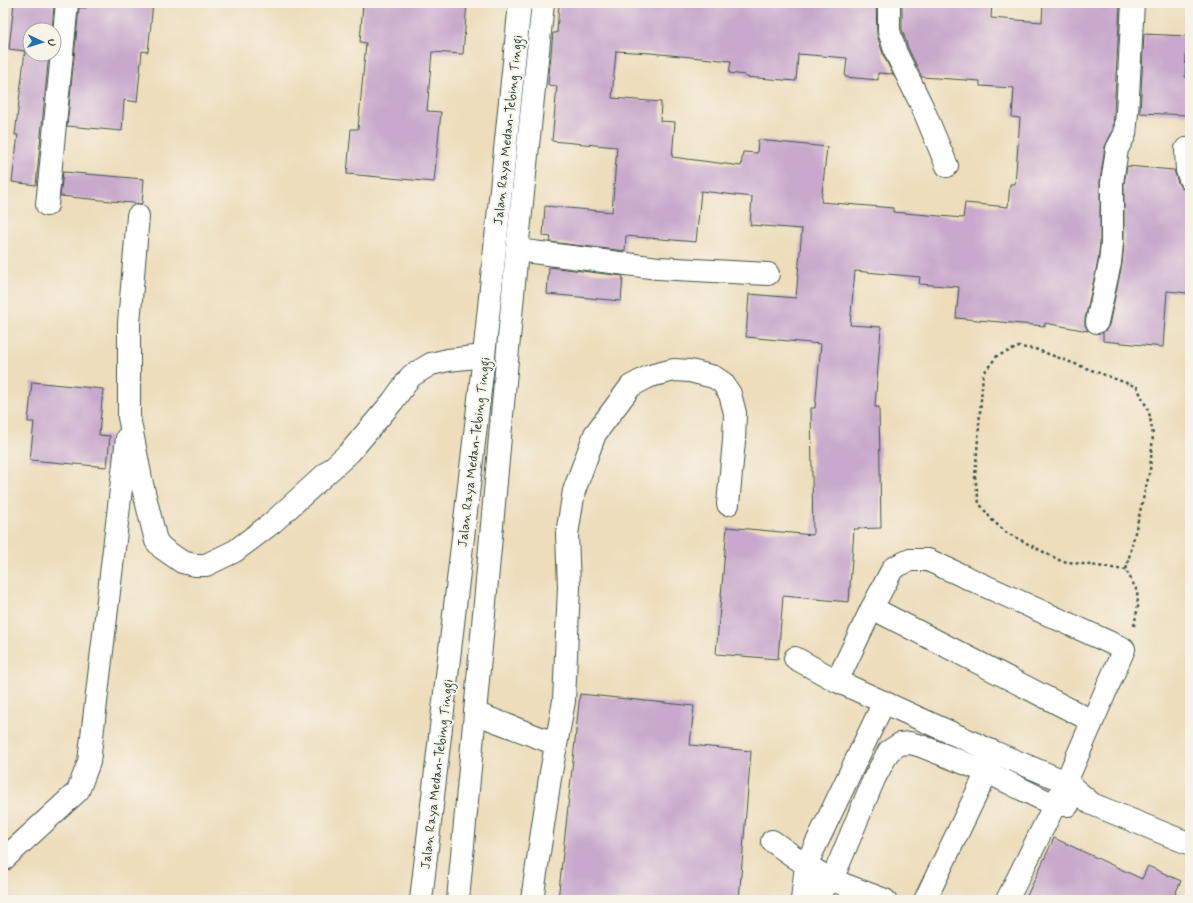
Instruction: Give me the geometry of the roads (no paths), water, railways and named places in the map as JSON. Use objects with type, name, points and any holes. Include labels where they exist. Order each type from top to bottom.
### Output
[{"type":"main road","points":[[47,205],[67,3]]},
{"type":"main road","name":"Jalan Raya Medan-Tebing Tinggi","points":[[421,900],[484,356],[520,3]]},
{"type":"main road","name":"Jalan Raya Medan-Tebing Tinggi","points":[[458,900],[517,250],[543,3]]},
{"type":"main road","points":[[889,3],[889,31],[896,53],[922,106],[947,166]]},
{"type":"main road","points":[[1097,322],[1110,263],[1112,243],[1112,183],[1114,166],[1117,149],[1124,134],[1127,113],[1133,3]]},
{"type":"main road","points":[[1186,149],[1187,170],[1190,179]]},
{"type":"main road","points":[[3,860],[78,791],[89,762],[129,417],[129,323],[138,216]]},
{"type":"main road","points":[[517,250],[658,268],[768,274]]},
{"type":"main road","points":[[129,417],[142,484],[156,541],[162,548],[182,562],[195,566],[206,565],[235,551],[272,523],[350,452],[393,401],[410,376],[431,364],[448,360],[484,356]]},
{"type":"main road","points":[[532,900],[550,778],[564,701],[569,587],[567,534],[574,491],[595,434],[631,386],[650,376],[674,370],[690,371],[714,377],[723,383],[730,394],[735,413],[728,504]]},
{"type":"main road","points":[[837,681],[893,568],[910,560],[928,560],[1124,649],[1066,782],[1006,900]]},
{"type":"main road","points":[[872,608],[1092,721]]},
{"type":"main road","points":[[794,658],[837,681],[996,753],[1066,782],[1092,804],[1190,844]]},
{"type":"main road","points":[[802,900],[806,865],[884,702]]},
{"type":"main road","points":[[475,713],[556,744]]},
{"type":"main road","points":[[810,900],[832,880],[874,779],[889,751],[900,744],[910,743],[921,746],[987,772],[1054,805],[1092,804]]},
{"type":"main road","points":[[925,900],[987,772]]},
{"type":"main road","points":[[772,841],[806,865],[832,880],[885,900]]}]
